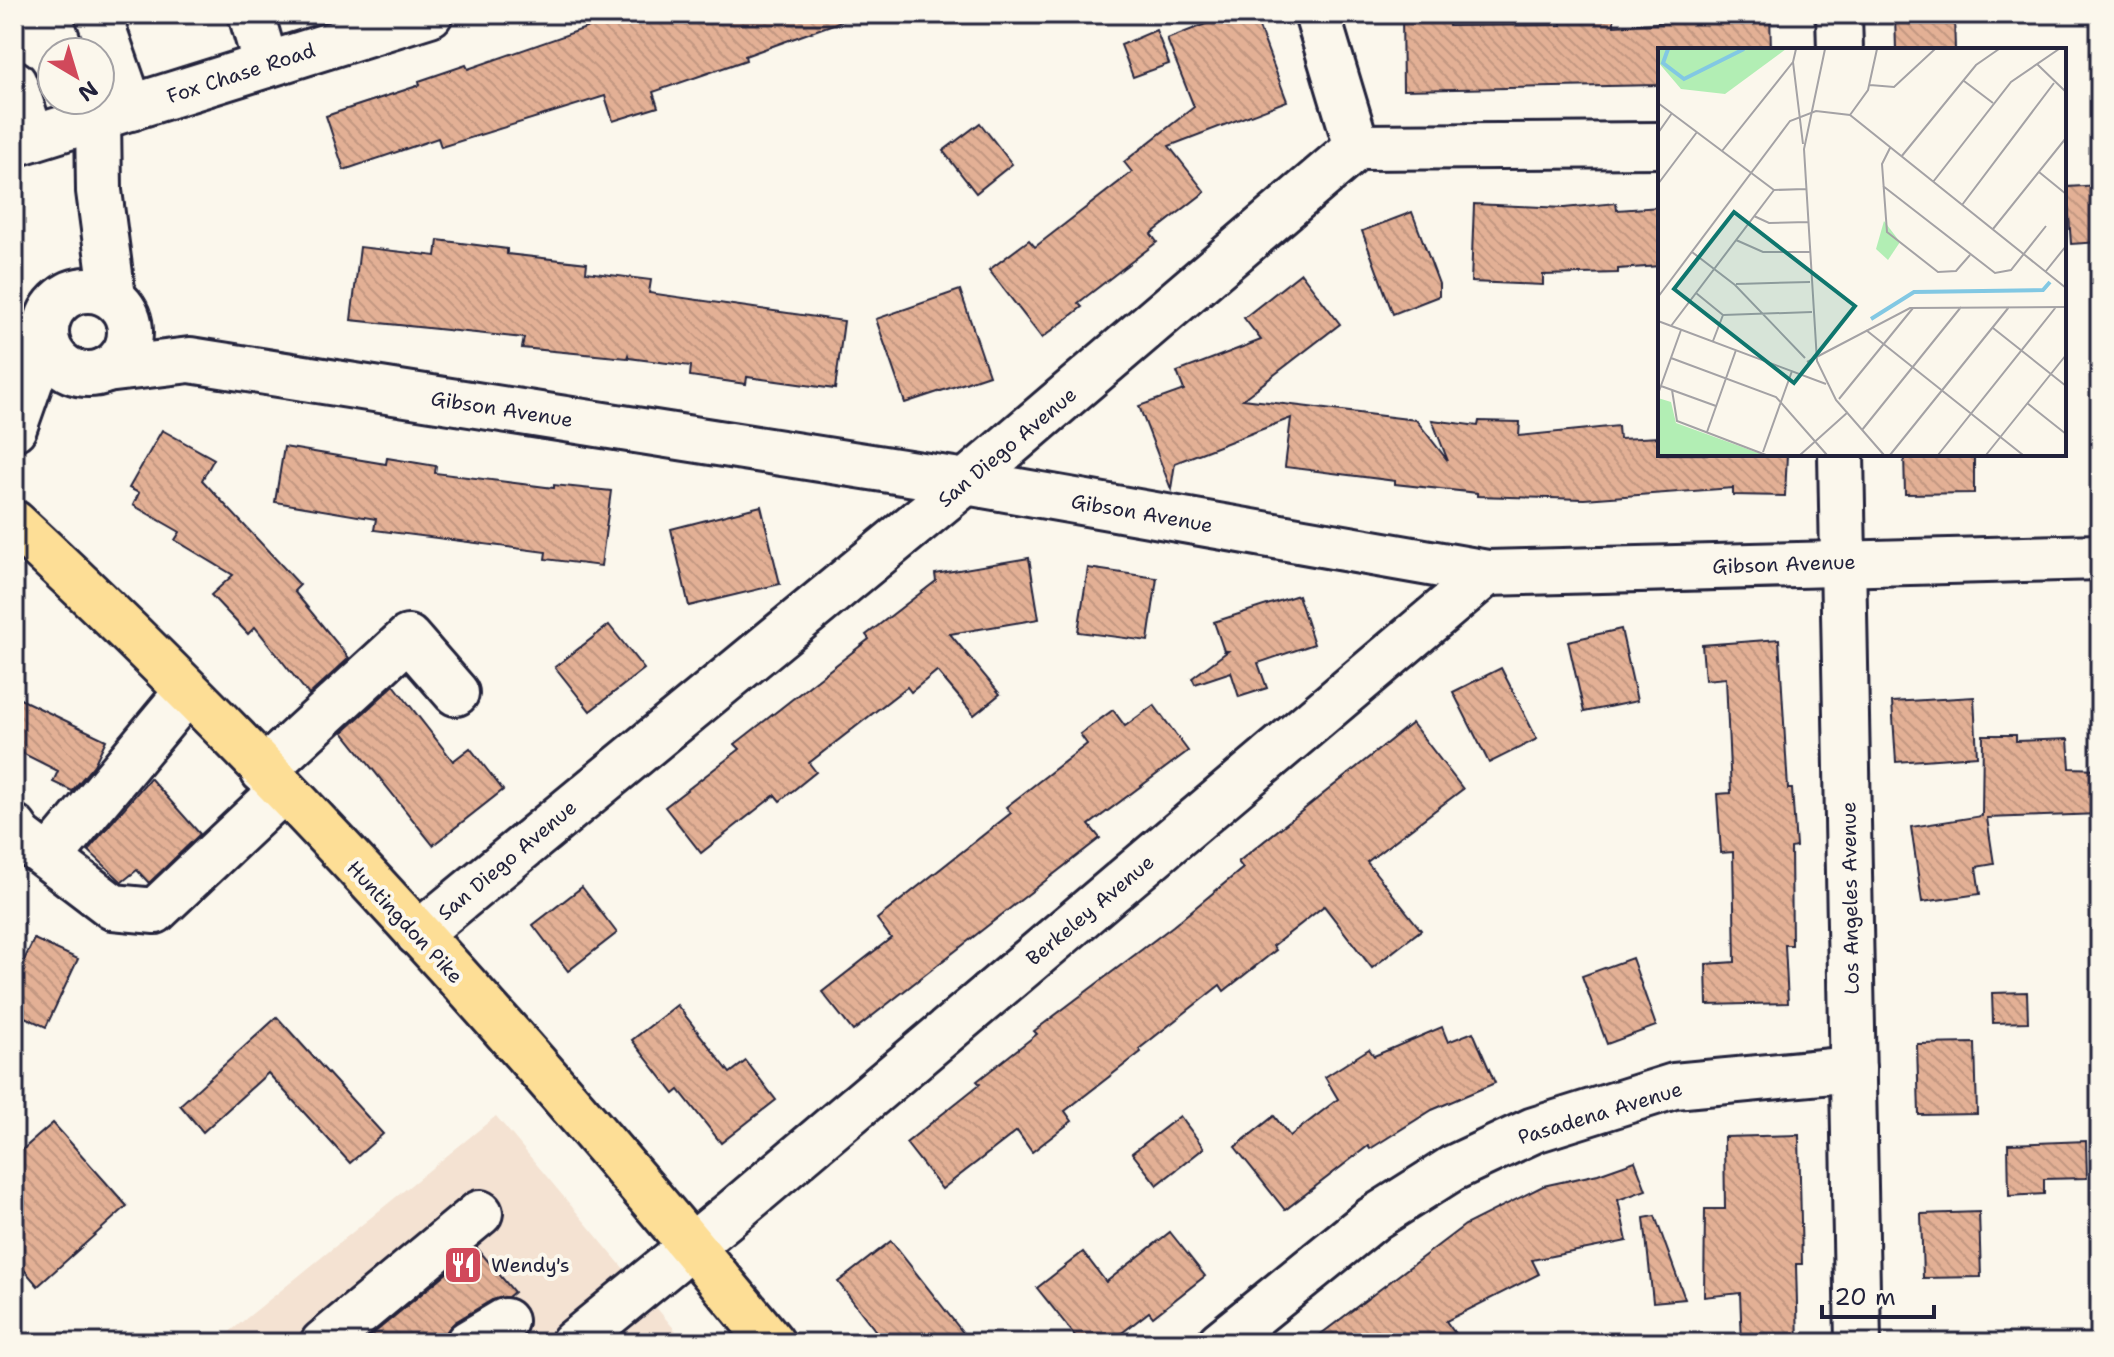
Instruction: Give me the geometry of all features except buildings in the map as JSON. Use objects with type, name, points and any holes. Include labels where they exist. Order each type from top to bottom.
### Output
[{"type":"main road","name":"Huntingdon Pike","points":[[14,523],[111,613],[418,934],[692,1245],[772,1343]]},
{"type":"street","points":[[98,14],[102,36]]},
{"type":"street","points":[[251,14],[266,65]]},
{"type":"street","name":"Fox Chase Road","points":[[116,113],[430,14]]},
{"type":"street","points":[[1317,14],[1357,147],[1658,145]]},
{"type":"street","points":[[1839,14],[1840,48]]},
{"type":"street","points":[[14,83],[23,141]]},
{"type":"street","name":"Fox Chase Road","points":[[23,141],[105,116]]},
{"type":"street","points":[[16,424],[41,323],[99,191],[114,116]]},
{"type":"street","name":"San Diego Avenue","points":[[418,934],[966,482],[1357,147]]},
{"type":"street","points":[[16,424],[126,350],[130,336],[120,307],[99,191]]},
{"type":"street","points":[[41,323],[86,289],[120,307],[190,360]]},
{"type":"street","points":[[41,323],[57,361],[94,372],[190,360]]},
{"type":"street","name":"Gibson Avenue","points":[[190,360],[966,482],[1487,573],[1843,561],[2100,557]]},
{"type":"street","name":"Los Angeles Avenue","points":[[1841,456],[1858,1343]]},
{"type":"street","name":"Berkeley Avenue","points":[[573,1343],[1487,573]]},
{"type":"street","points":[[14,827],[21,837],[113,907],[155,911],[272,781],[408,638],[456,693]]},
{"type":"street","points":[[50,857],[187,692]]},
{"type":"street","name":"Pasadena Avenue","points":[[1220,1343],[1374,1218],[1453,1168],[1534,1130],[1674,1086],[1853,1069]]},
{"type":"street","points":[[323,1343],[480,1213]]},
{"type":"street","points":[[468,1343],[505,1321]]},
{"type":"shaded area","points":[[496,1116],[686,1343],[216,1343]]},
{"type":"place","name":"Wendy's","points":[[463,1265]]}]
